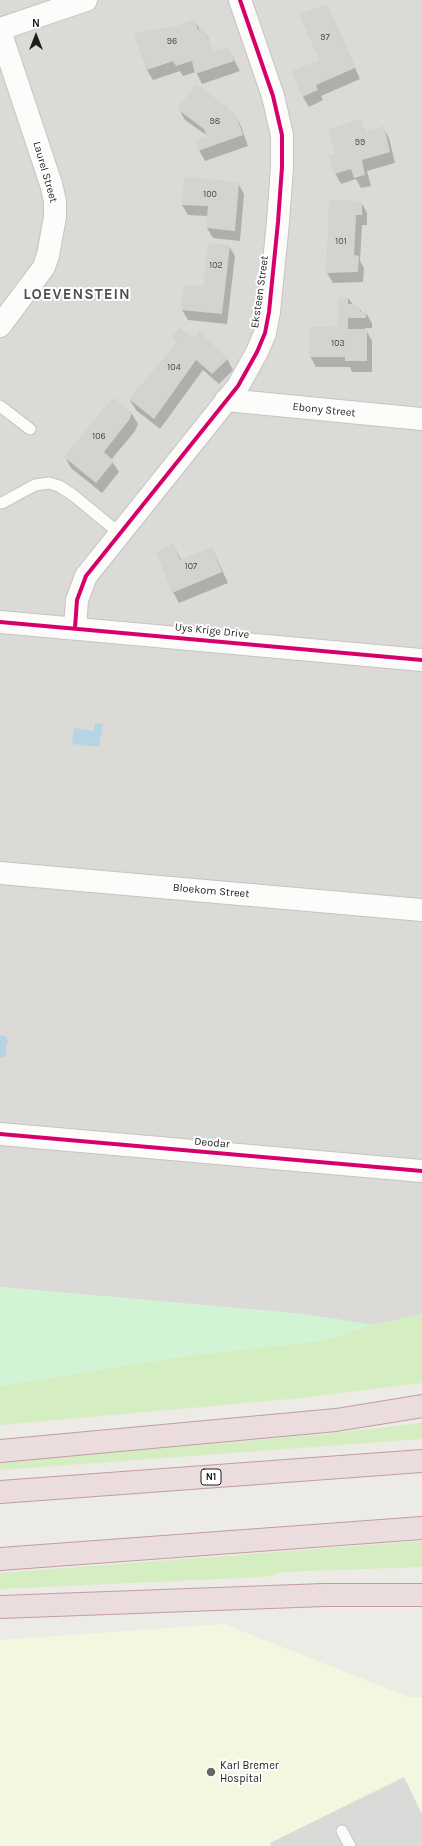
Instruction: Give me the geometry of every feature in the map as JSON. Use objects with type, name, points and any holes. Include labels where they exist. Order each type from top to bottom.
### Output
[{"type":"highway","points":[[0,1451],[336,1420],[422,1406]]},
{"type":"highway","name":"N1","points":[[0,1492],[422,1461]]},
{"type":"highway","points":[[0,1559],[422,1528]]},
{"type":"highway","points":[[0,1607],[316,1595],[422,1595]]},
{"type":"street","points":[[0,30],[86,0]]},
{"type":"street","name":"Eksteen Street","points":[[76,628],[76,600],[82,582],[249,369],[265,333],[269,312],[282,166],[282,135],[273,96],[240,0]]},
{"type":"street","name":"Laurel Street","points":[[0,30],[51,184],[55,217],[48,255],[44,267],[0,326]]},
{"type":"street","name":"Ebony Street","points":[[226,400],[422,419]]},
{"type":"street","name":"Uys Krige Drive","points":[[0,622],[422,660]]},
{"type":"street","name":"Bloekom Street","points":[[0,873],[422,910]]},
{"type":"street","name":"Deodar","points":[[0,1134],[422,1171]]},
{"type":"lane","points":[[0,406],[30,429]]},
{"type":"lane","points":[[2,503],[35,485],[49,483],[59,486],[73,495],[119,533]]},
{"type":"lane","points":[[342,1831],[350,1846]]},
{"type":"shaded area","points":[[0,0],[422,0],[422,1314],[373,1325],[303,1314],[0,1287]]},
{"type":"shaded area","name":"Karl Bremer Hospital","points":[[224,1624],[409,1697],[422,1697],[422,1846],[0,1846],[0,1640]]},
{"type":"shaded area","points":[[404,1777],[422,1814],[422,1846],[271,1846],[270,1843]]},
{"type":"green space","points":[[0,1287],[303,1314],[373,1325],[320,1341],[185,1356],[0,1386]]},
{"type":"green space","points":[[422,1314],[422,1383],[301,1398],[0,1425],[0,1386],[185,1356],[320,1341],[373,1325]]},
{"type":"green space","points":[[422,1423],[422,1439],[0,1470],[0,1462],[327,1434]]},
{"type":"green space","points":[[422,1541],[422,1567],[281,1572],[275,1575],[263,1577],[0,1589],[0,1573]]},
{"type":"water","points":[[95,723],[103,724],[99,747],[72,744],[74,728],[94,731]]},
{"type":"water","points":[[0,1035],[6,1036],[8,1041],[6,1056],[2,1058],[0,1057]]},
{"type":"building","points":[[327,4],[355,68],[316,85],[318,90],[302,97],[292,71],[319,60],[299,14]]},
{"type":"building","points":[[195,19],[198,30],[204,28],[213,52],[229,47],[234,61],[195,74],[192,61],[176,66],[173,61],[147,70],[134,34],[148,30],[176,26]]},
{"type":"building","points":[[196,84],[227,107],[226,109],[235,113],[243,135],[198,151],[195,140],[207,137],[204,129],[177,109]]},
{"type":"building","points":[[361,118],[366,132],[384,126],[390,152],[362,160],[365,175],[354,178],[351,169],[334,174],[329,155],[335,154],[328,130]]},
{"type":"building","points":[[185,177],[239,182],[235,231],[206,228],[208,206],[181,205]]},
{"type":"building","points":[[329,200],[362,201],[362,215],[356,215],[354,255],[359,256],[358,272],[326,273]]},
{"type":"building","points":[[208,243],[230,245],[222,314],[181,310],[184,285],[203,286]]},
{"type":"building","points":[[338,297],[348,297],[348,304],[354,304],[354,307],[360,307],[360,312],[366,312],[366,318],[348,318],[348,329],[367,329],[367,361],[345,361],[345,357],[309,357],[309,327],[338,326]]},
{"type":"building","points":[[180,328],[195,338],[199,331],[228,359],[212,374],[196,360],[154,419],[129,399],[177,342],[172,337]]},
{"type":"building","points":[[114,398],[132,413],[129,420],[104,452],[114,461],[96,483],[64,457],[108,403]]},
{"type":"building","points":[[173,543],[180,560],[212,547],[222,572],[172,593],[156,552]]},
{"type":"cycle path","points":[[75,628],[77,600],[86,576],[238,386],[257,352],[265,333],[269,312],[278,222],[282,167],[282,135],[273,96],[240,0]]},
{"type":"cycle path","points":[[0,622],[422,660]]},
{"type":"cycle path","points":[[0,1134],[422,1171]]},
{"type":"place","name":"Karl Bremer Hospital","points":[[211,1772]]},
{"type":"district","name":"LOEVENSTEIN","points":[[77,295]]}]
